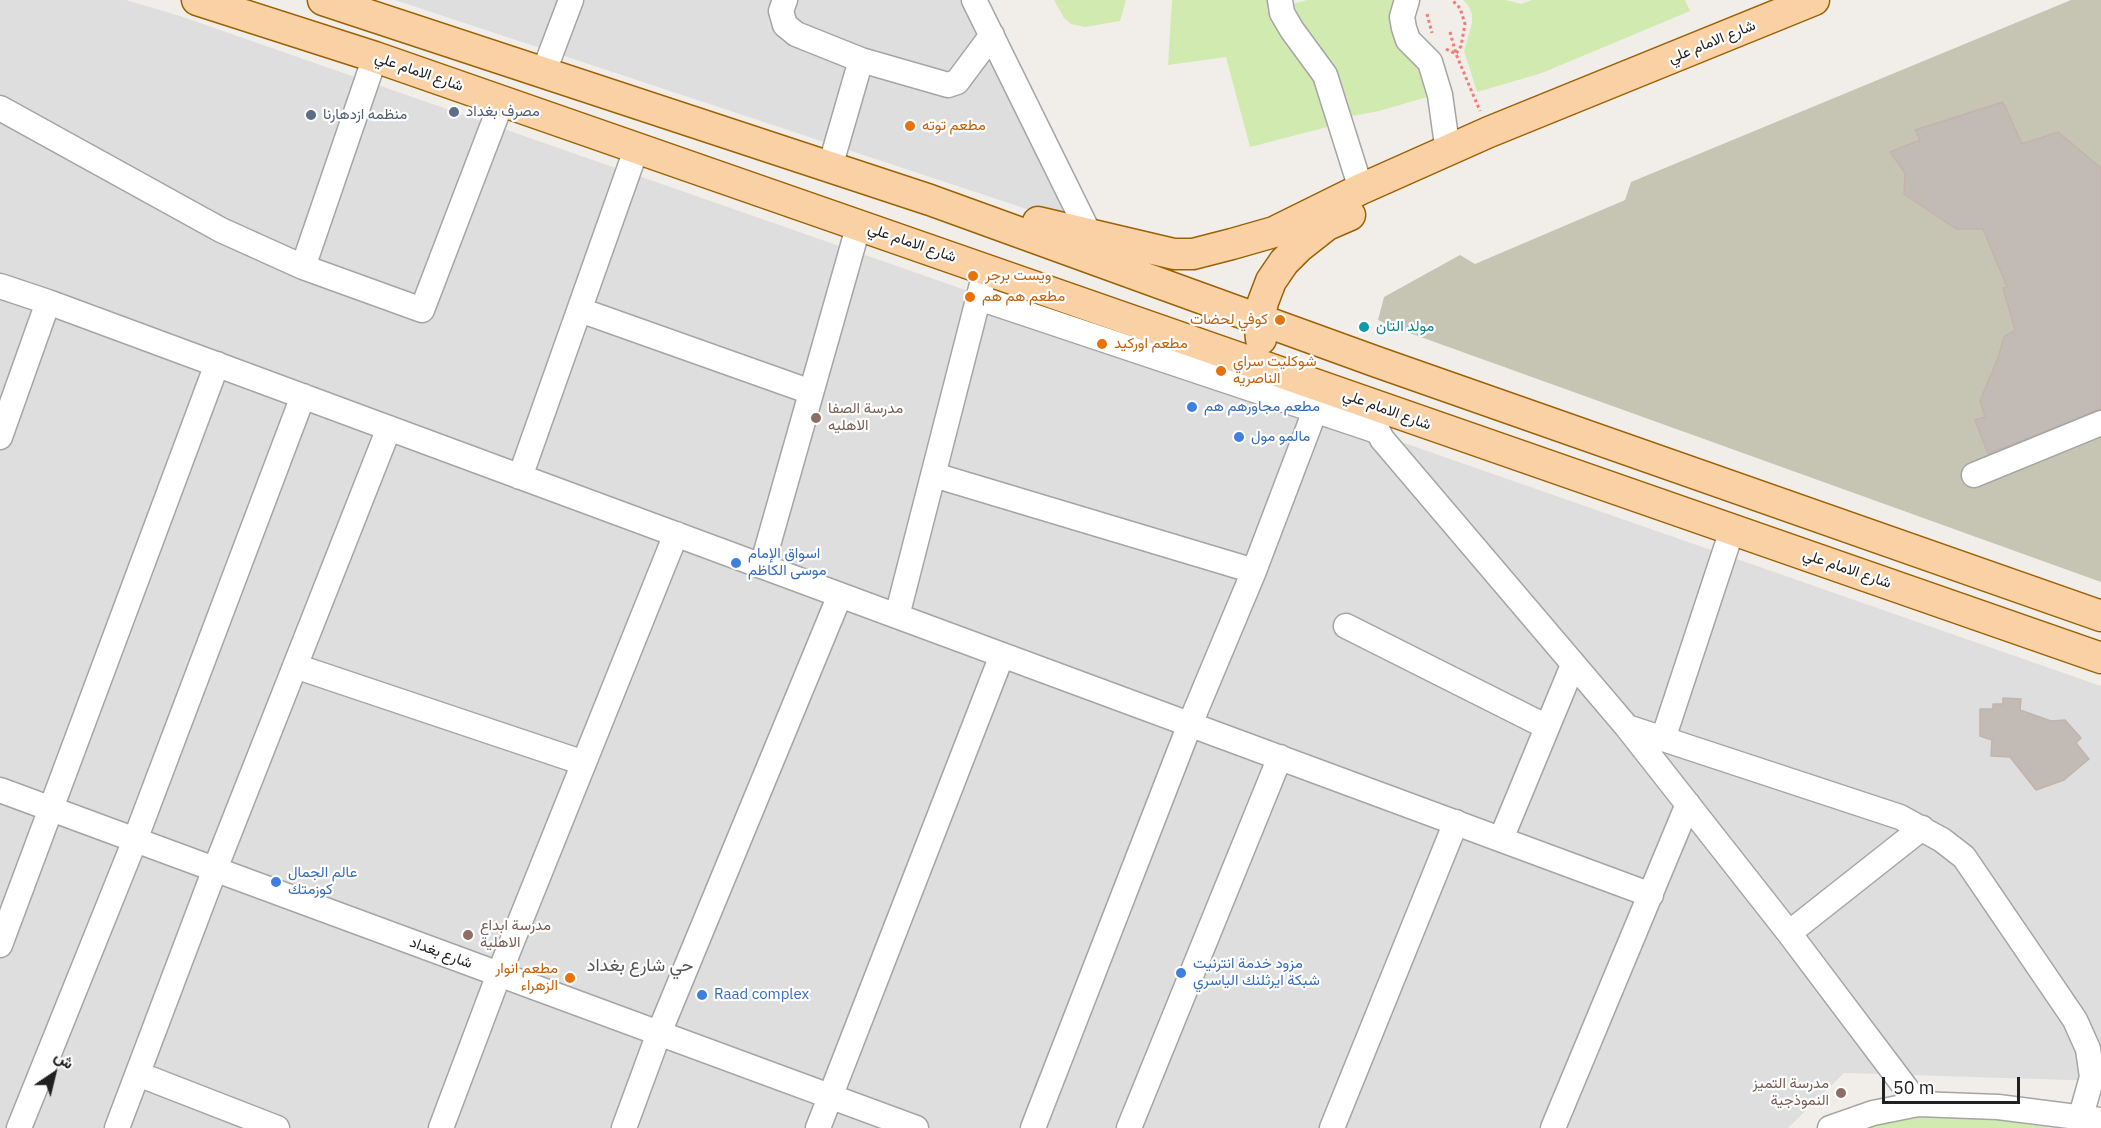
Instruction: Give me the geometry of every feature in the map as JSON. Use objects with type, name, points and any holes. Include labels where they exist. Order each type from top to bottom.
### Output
[{"type":"main road","name":"شارع الامام علي","points":[[197,0],[375,57],[1134,319],[1290,375],[1320,399],[1732,530],[2101,658]]},
{"type":"main road","name":"شارع الامام علي","points":[[323,0],[930,200],[1259,320],[2101,616]]},
{"type":"main road","name":"شارع الامام علي","points":[[930,200],[1089,233],[1156,251],[1193,254],[1274,232],[1360,189],[1448,152],[1488,132],[1814,0]]},
{"type":"main road","points":[[1290,375],[1274,361],[1263,345],[1259,331],[1259,320],[1271,281],[1284,262],[1327,225],[1369,207],[1448,152]]},
{"type":"main road","points":[[1134,319],[1152,320],[1163,317],[1170,308],[1170,297],[1164,289],[1150,280]]},
{"type":"street","points":[[543,74],[571,0]]},
{"type":"street","points":[[785,0],[781,11],[784,25],[796,34],[861,60],[948,85],[957,82],[992,35]]},
{"type":"street","points":[[974,0],[1089,233]]},
{"type":"street","points":[[1280,0],[1282,13],[1292,30],[1325,75],[1360,189]]},
{"type":"street","points":[[1417,4],[1402,17],[1404,28],[1408,40],[1430,62],[1440,95],[1448,152]]},
{"type":"street","points":[[303,267],[375,57]]},
{"type":"street","points":[[830,167],[861,60]]},
{"type":"street","points":[[0,108],[221,230],[303,267],[422,310],[502,101]]},
{"type":"street","points":[[520,477],[637,147]]},
{"type":"street","points":[[762,566],[859,224]]},
{"type":"street","points":[[897,616],[986,268]]},
{"type":"street","points":[[0,286],[217,364],[1651,895]]},
{"type":"street","points":[[979,298],[1320,399],[1254,571],[1190,724],[1033,1128]]},
{"type":"street","points":[[0,437],[48,302]]},
{"type":"street","points":[[579,310],[811,392]]},
{"type":"street","points":[[0,945],[217,364]]},
{"type":"street","points":[[19,1128],[135,840],[303,396]]},
{"type":"street","points":[[1375,418],[1688,804],[1918,1104]]},
{"type":"street","points":[[1974,475],[2101,423]]},
{"type":"street","points":[[117,1128],[214,869],[389,428]]},
{"type":"street","points":[[934,475],[1254,571]]},
{"type":"street","points":[[1663,739],[1732,530]]},
{"type":"street","points":[[441,1128],[499,974],[676,534]]},
{"type":"street","points":[[624,1128],[659,1033],[840,595]]},
{"type":"street","points":[[1346,626],[1547,727]]},
{"type":"street","points":[[819,1128],[1002,655]]},
{"type":"street","points":[[1501,839],[1573,665]]},
{"type":"street","points":[[295,666],[584,763]]},
{"type":"street","points":[[1627,728],[1900,817],[1922,828],[1964,857],[2075,1020],[2088,1049],[2092,1077],[2091,1118],[1998,1107],[1918,1104],[1873,1113],[1830,1128]]},
{"type":"street","points":[[1129,1128],[1280,757]]},
{"type":"street","name":"شارع بغداد","points":[[0,790],[916,1128]]},
{"type":"street","points":[[1553,1128],[1688,804]]},
{"type":"street","points":[[1332,1128],[1456,822]]},
{"type":"street","points":[[1789,933],[1922,828]]},
{"type":"street","points":[[138,1074],[277,1128]]},
{"type":"path","points":[[1452,0],[1460,8],[1465,24],[1461,46],[1456,54]]},
{"type":"path","points":[[1417,4],[1427,17],[1432,33],[1438,40]]},
{"type":"path","points":[[1450,32],[1456,54],[1488,132]]},
{"type":"path","points":[[1444,48],[1456,54]]},
{"type":"shaded area","points":[[0,0],[126,0],[180,16],[2101,686],[2101,1081],[1844,1073],[1788,1128],[0,1128]]},
{"type":"shaded area","points":[[395,0],[960,0],[1084,228]]},
{"type":"shaded area","points":[[2071,0],[2101,0],[2101,582],[1378,320],[1384,297],[1460,255],[1475,264],[1625,200],[1631,182]]},
{"type":"green space","points":[[1054,0],[1126,0],[1120,21],[1085,27],[1071,24],[1064,18]]},
{"type":"green space","points":[[1172,0],[1272,0],[1315,71],[1331,126],[1250,147],[1226,57],[1168,65]]},
{"type":"green space","points":[[1307,0],[1398,0],[1423,69],[1427,97],[1379,111],[1347,117],[1289,5]]},
{"type":"green space","points":[[1463,0],[1506,0],[1521,4],[1532,0],[1685,0],[1690,11],[1542,73],[1477,92],[1464,51],[1472,23],[1472,14]]},
{"type":"green space","points":[[1912,1115],[1982,1118],[2052,1128],[1867,1128]]},
{"type":"building","points":[[2003,102],[2022,144],[2058,132],[2101,168],[2101,409],[1988,454],[1975,420],[1985,417],[1980,401],[2004,337],[2015,330],[2003,288],[2007,287],[1983,229],[1956,229],[1904,194],[1905,173],[1890,152],[1920,140],[1915,130]]},
{"type":"building","points":[[2003,698],[2021,699],[2020,710],[2051,721],[2065,720],[2081,738],[2076,743],[2089,759],[2064,780],[2036,790],[2010,757],[1991,756],[1992,740],[1980,736],[1980,709],[1993,709],[1993,704],[2003,704]]},
{"type":"place","name":"مصرف بغداد","points":[[454,112]]},
{"type":"place","name":"منظمه ازدهارنا","points":[[311,115]]},
{"type":"place","name":"مطعم توته","points":[[910,126]]},
{"type":"place","name":"ويست برجر","points":[[973,276]]},
{"type":"place","name":"مطعم هم هم","points":[[970,297]]},
{"type":"place","name":"كوفي لحضات","points":[[1280,320]]},
{"type":"place","name":"مولد التان","points":[[1364,327]]},
{"type":"place","name":"مطعم اوركيد","points":[[1102,344]]},
{"type":"place","name":"شوكليت سراي الناصريه","points":[[1221,371]]},
{"type":"place","name":"مطعم مجاورهم هم","points":[[1192,407]]},
{"type":"place","name":"مدرسة الصفا الاهليه","points":[[816,418]]},
{"type":"place","name":"مالمو مول","points":[[1239,437]]},
{"type":"place","name":"اسواق الإمام موسى الكاظم","points":[[736,563]]},
{"type":"place","name":"عالم الجمال كوزمتك","points":[[276,882]]},
{"type":"place","name":"مدرسة ابداع الاهلية","points":[[468,935]]},
{"type":"place","name":"مزود خدمة انترنيت شبكة ايرثلنك الياسري","points":[[1181,973]]},
{"type":"place","name":"مطعم انوار الزهراء","points":[[570,978]]},
{"type":"place","name":"Raad complex","points":[[702,995]]},
{"type":"place","name":"مدرسة التميز النموذجية","points":[[1841,1093]]},
{"type":"district","name":"حي شارع بغداد","points":[[640,966]]}]
